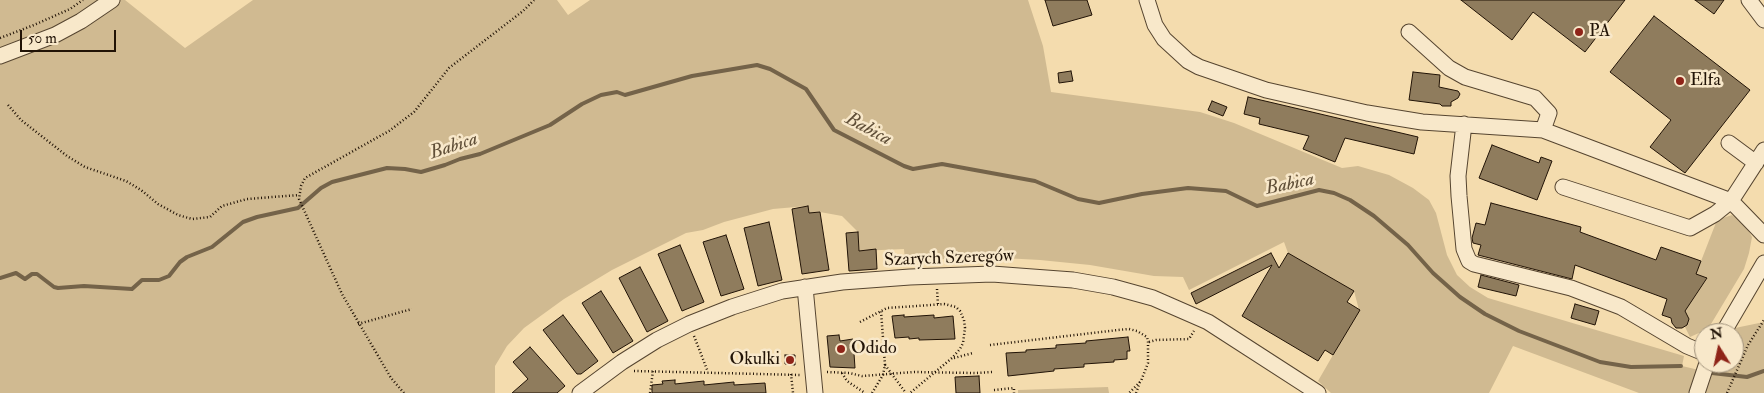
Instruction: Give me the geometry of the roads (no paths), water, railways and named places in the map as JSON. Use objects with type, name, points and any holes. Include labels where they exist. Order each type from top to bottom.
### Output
[{"type":"street","points":[[0,56],[55,35],[81,21],[112,0]]},
{"type":"street","points":[[1147,0],[1155,25],[1164,39],[1188,61],[1199,67],[1266,90],[1367,112],[1422,122],[1543,130],[1731,201],[1764,235]]},
{"type":"street","points":[[1749,0],[1764,20]]},
{"type":"street","points":[[1409,32],[1450,68],[1465,77],[1535,98],[1549,113],[1543,130]]},
{"type":"street","points":[[1464,124],[1458,176],[1464,249],[1469,261],[1474,264],[1571,288],[1621,307],[1694,349]]},
{"type":"street","points":[[1563,187],[1690,228],[1715,214],[1731,201],[1760,157],[1729,143]]},
{"type":"street","points":[[1729,323],[1764,263]]},
{"type":"street","name":"Szarych Szeregów","points":[[580,393],[656,340],[689,324],[732,307],[782,291],[910,277],[992,274],[1052,277],[1093,283],[1153,298],[1208,322],[1311,391]]},
{"type":"street","points":[[805,287],[815,393]]},
{"type":"street","points":[[1698,388],[1703,373]]},
{"type":"waterway","name":"Babica","points":[[0,278],[16,273],[25,279],[32,274],[37,274],[58,288],[84,286],[132,289],[142,280],[159,280],[169,276],[180,262],[187,257],[212,247],[243,222],[298,208],[321,188],[332,182],[387,168],[421,172],[480,154],[550,125],[582,104],[601,95],[617,92],[625,95],[692,76],[757,65],[770,69],[806,89],[834,130],[913,169],[942,164],[1035,181],[1078,199],[1099,203],[1142,194],[1188,188],[1226,191],[1257,206],[1319,190],[1334,193],[1350,200],[1374,216],[1408,245],[1433,273],[1460,297],[1485,314],[1519,331],[1600,362],[1631,367],[1681,366]]},
{"type":"waterway","name":"Babica","points":[[1712,373],[1747,377],[1764,371]]},
{"type":"place","name":"PA","points":[[1579,32]]},
{"type":"place","name":"Elfa","points":[[1680,81]]},
{"type":"place","name":"Odido","points":[[841,349]]},
{"type":"place","name":"Okulki","points":[[790,360]]}]
